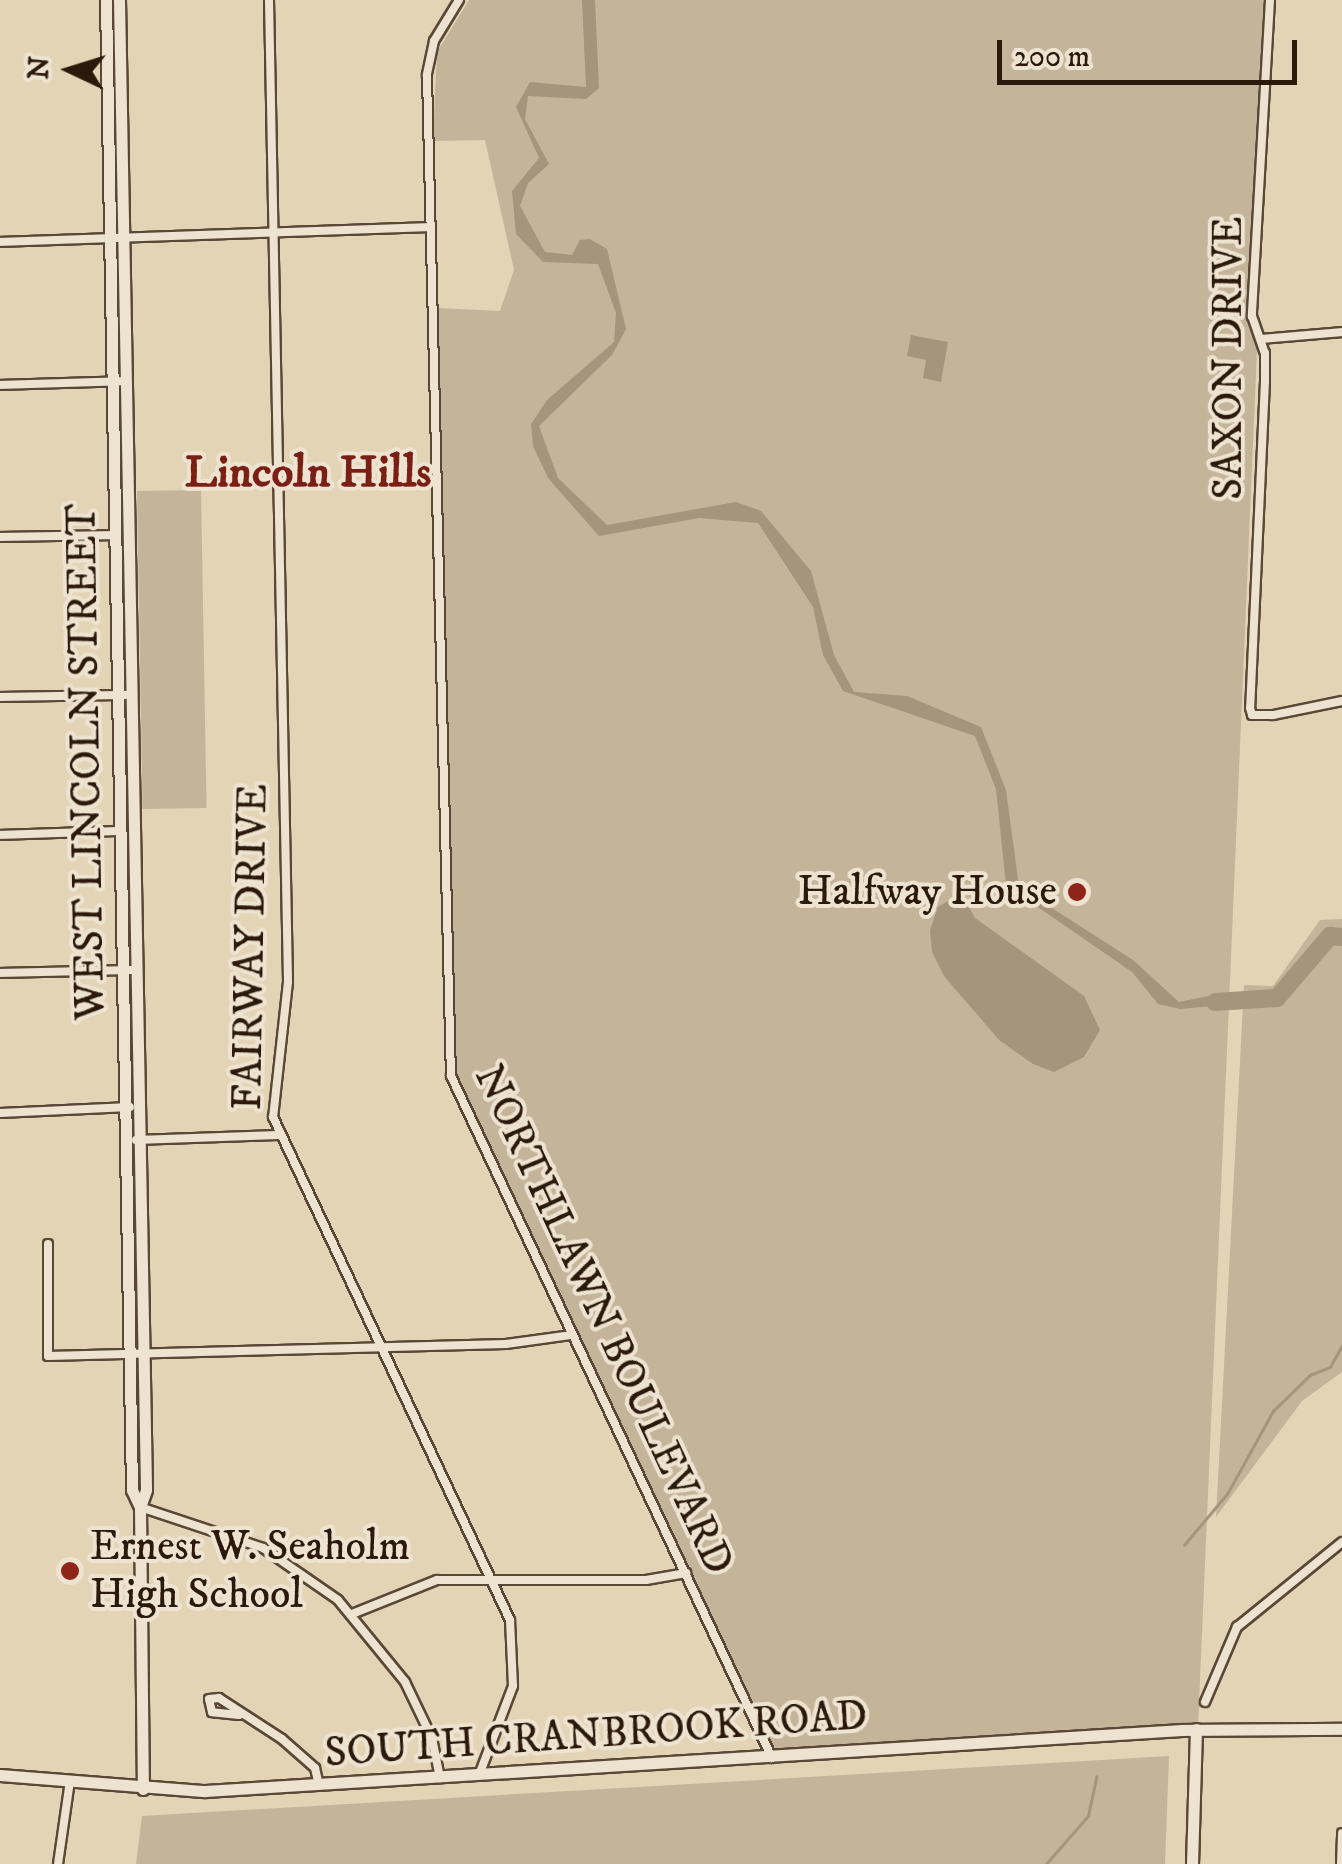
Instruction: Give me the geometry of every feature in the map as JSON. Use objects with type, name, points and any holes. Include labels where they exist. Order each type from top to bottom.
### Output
[{"type":"street","name":"WEST LINCOLN STREET","points":[[106,0],[112,15],[124,237],[132,696],[128,831],[132,1107],[126,1140],[132,1490],[140,1507]]},
{"type":"street","name":"WEST LINCOLN STREET","points":[[118,0],[112,15],[110,237],[118,696],[128,831]]},
{"type":"street","name":"FAIRWAY DRIVE","points":[[268,0],[287,880],[287,1000],[273,1109],[278,1135],[493,1579],[512,1631],[514,1674],[479,1776]]},
{"type":"street","name":"NORTHLAWN BOULEVARD","points":[[459,0],[428,64],[428,227],[451,1076],[772,1758]]},
{"type":"street","name":"SAXON DRIVE","points":[[1270,0],[1252,316],[1262,340],[1252,715],[1342,702]]},
{"type":"street","points":[[0,242],[428,227]]},
{"type":"street","points":[[1262,340],[1342,332]]},
{"type":"street","points":[[0,385],[126,381]]},
{"type":"street","points":[[0,538],[130,535]]},
{"type":"street","points":[[0,697],[132,696]]},
{"type":"street","points":[[0,835],[128,831]]},
{"type":"street","points":[[0,973],[130,970]]},
{"type":"street","name":"WEST LINCOLN STREET","points":[[132,1107],[140,1140],[144,1353],[146,1490],[140,1507],[144,1789]]},
{"type":"street","points":[[0,1114],[132,1107]]},
{"type":"street","points":[[126,1140],[278,1135]]},
{"type":"street","points":[[48,1244],[48,1356],[541,1342],[572,1335]]},
{"type":"street","points":[[140,1507],[263,1548],[352,1614],[411,1694],[432,1738],[440,1778]]},
{"type":"street","points":[[1206,1702],[1237,1627],[1342,1542]]},
{"type":"street","points":[[352,1614],[425,1582],[646,1580],[686,1573]]},
{"type":"street","points":[[239,1715],[310,1763],[319,1785]]},
{"type":"street","points":[[1192,1864],[1196,1729]]},
{"type":"street","name":"SOUTH CRANBROOK ROAD","points":[[0,1775],[144,1789],[319,1785],[1196,1729],[1342,1730]]},
{"type":"street","points":[[58,1864],[70,1781]]},
{"type":"street","points":[[1341,1864],[1342,1833]]},
{"type":"shaded area","points":[[469,0],[1272,0],[1198,1727],[771,1752],[449,1081],[432,400],[438,308],[500,311],[514,270],[485,140],[433,141],[437,52]]},
{"type":"shaded area","points":[[582,0],[595,0],[599,88],[586,99],[528,96],[525,119],[549,164],[528,183],[520,206],[545,252],[572,255],[580,240],[590,239],[607,249],[626,329],[612,355],[539,426],[558,478],[607,525],[736,502],[761,511],[811,571],[834,655],[854,692],[907,696],[981,727],[1006,790],[1019,887],[1133,960],[1179,1002],[1209,996],[1235,1004],[1180,1009],[1158,1004],[1132,972],[1006,885],[996,789],[975,736],[843,691],[823,655],[813,607],[758,523],[699,518],[599,536],[548,478],[533,446],[531,424],[547,400],[614,342],[616,313],[598,264],[543,262],[516,234],[512,191],[539,158],[516,107],[530,82],[586,87]]},
{"type":"shaded area","points":[[911,335],[948,342],[941,382],[923,378],[926,360],[907,356]]},
{"type":"shaded area","points":[[201,490],[207,808],[143,809],[137,491]]},
{"type":"shaded area","points":[[951,899],[966,901],[975,918],[1084,996],[1100,1030],[1084,1057],[1054,1072],[1033,1064],[999,1040],[944,976],[932,952],[930,930],[938,907]]},
{"type":"shaded area","points":[[1342,919],[1342,1372],[1302,1401],[1216,1517],[1244,985],[1273,986],[1320,920]]},
{"type":"shaded area","points":[[1169,1756],[1165,1864],[136,1864],[142,1816]]},
{"type":"waterway","points":[[1215,1002],[1277,998],[1330,936],[1342,937]]},
{"type":"waterway","points":[[1184,1545],[1227,1494],[1273,1411],[1310,1375],[1330,1367],[1342,1345]]},
{"type":"waterway","points":[[1046,1864],[1088,1816],[1096,1777]]},
{"type":"place","name":"Halfway House","points":[[1077,892]]},
{"type":"place","name":"Ernest W. Seaholm High School","points":[[70,1571]]},
{"type":"district","name":"Lincoln Hills","points":[[308,474]]}]
